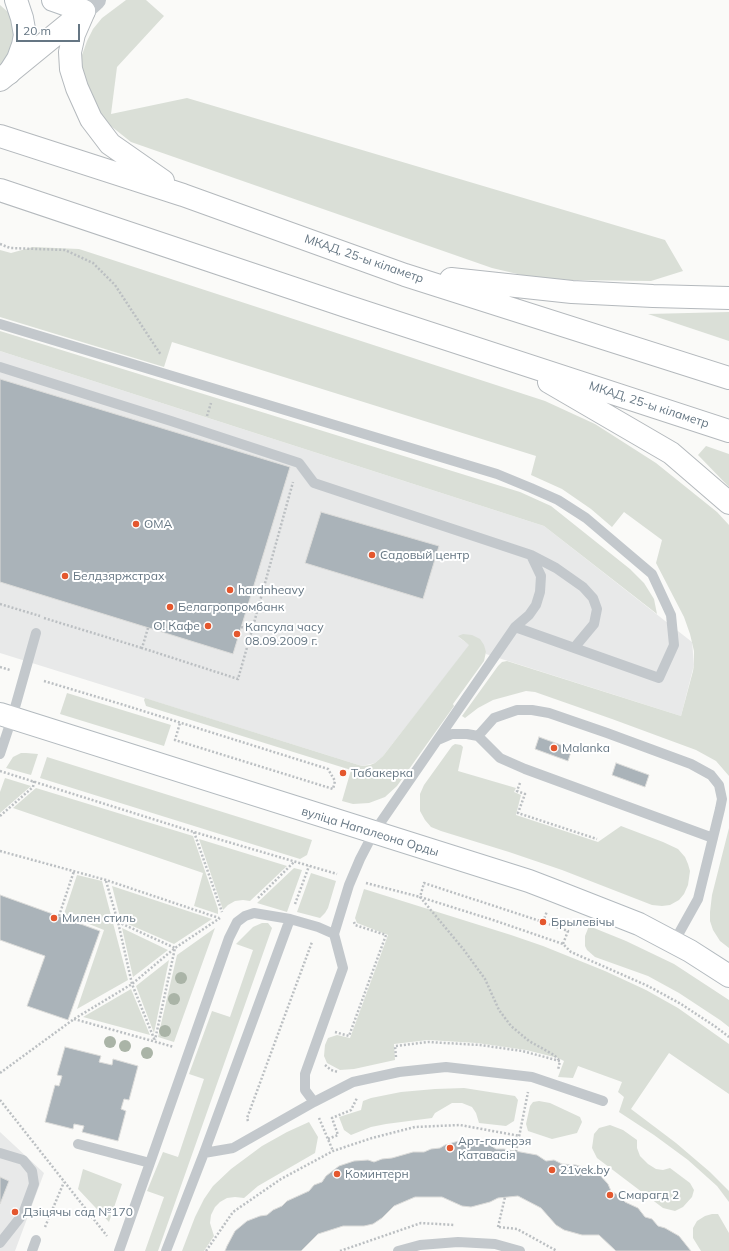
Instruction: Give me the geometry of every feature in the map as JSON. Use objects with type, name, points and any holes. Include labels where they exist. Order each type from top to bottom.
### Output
[{"type":"main road","points":[[4,77],[18,59],[23,46],[24,35],[22,18],[16,0]]},
{"type":"main road","points":[[53,0],[90,5]]},
{"type":"main road","points":[[4,77],[90,5]]},
{"type":"main road","points":[[90,5],[74,34],[70,52],[72,69],[77,88],[91,119],[110,144],[184,195]]},
{"type":"main road","name":"МКАД, 25-ы кіламетр","points":[[0,136],[184,195],[405,275],[729,378]]},
{"type":"main road","name":"МКАД, 25-ы кіламетр","points":[[0,190],[729,431]]},
{"type":"main road","points":[[405,275],[572,292],[729,298]]},
{"type":"main road","points":[[512,360],[671,453],[729,503]]},
{"type":"main road","name":"вуліца Напалеона Орды","points":[[6,716],[374,832],[554,891],[639,924],[674,942],[729,976]]},
{"type":"lane","points":[[0,324],[497,474],[558,500],[586,518],[652,574],[671,614],[674,645],[659,678],[515,626]]},
{"type":"lane","points":[[0,366],[299,463],[314,483],[531,555],[556,568],[583,587],[593,598],[597,609],[594,624],[574,648]]},
{"type":"lane","points":[[314,1102],[305,1090],[305,1074],[343,968],[334,934],[352,878],[374,832],[515,626],[529,615],[536,605],[540,592],[541,576],[531,555]]},
{"type":"lane","points":[[0,754],[6,716],[36,633]]},
{"type":"lane","points":[[478,736],[494,718],[517,710],[532,710],[549,713],[607,732],[691,764],[711,776],[719,785],[722,799],[698,899],[674,942]]},
{"type":"lane","points":[[438,740],[452,734],[478,736],[500,758],[525,769],[713,838]]},
{"type":"lane","points":[[119,1251],[229,938],[238,922],[245,916],[254,913],[290,919],[318,927],[334,934]]},
{"type":"lane","points":[[166,1251],[204,1153],[290,919]]},
{"type":"lane","points":[[204,1153],[233,1148],[314,1102],[353,1082],[399,1072],[446,1067],[532,1077],[603,1101]]},
{"type":"lane","points":[[78,1144],[150,1163]]},
{"type":"lane","points":[[0,1153],[23,1160],[32,1171],[34,1184],[23,1214],[0,1242]]},
{"type":"lane","points":[[32,1251],[39,1236]]},
{"type":"lane","points":[[398,1251],[420,1245],[458,1242],[495,1244],[520,1251]]},
{"type":"path","points":[[0,244],[10,248],[65,250],[93,263],[115,285],[176,378]]},
{"type":"path","points":[[205,421],[215,390]]},
{"type":"path","points":[[0,604],[238,678],[299,463]]},
{"type":"path","points":[[242,627],[252,630]]},
{"type":"path","points":[[142,648],[148,628]]},
{"type":"path","points":[[0,667],[11,670]]},
{"type":"path","points":[[44,680],[328,769],[335,782],[333,789],[174,740],[180,723]]},
{"type":"path","points":[[525,769],[517,791],[525,794],[518,813],[597,838]]},
{"type":"path","points":[[0,771],[194,832],[420,897],[501,922],[563,944],[571,952],[609,967],[681,1004],[729,1037]]},
{"type":"path","points":[[0,816],[33,787],[34,781]]},
{"type":"path","points":[[0,1073],[74,1019],[132,984],[175,948],[220,918],[222,912],[194,832]]},
{"type":"path","points":[[0,851],[106,880],[220,918]]},
{"type":"path","points":[[257,898],[294,862]]},
{"type":"path","points":[[294,907],[309,866]]},
{"type":"path","points":[[59,916],[74,871]]},
{"type":"path","points":[[106,880],[118,922],[132,984],[155,1040]]},
{"type":"path","points":[[420,897],[424,884],[543,922],[568,931],[563,944]]},
{"type":"path","points":[[420,897],[464,950],[485,979],[499,1010],[511,1026],[529,1041],[554,1055],[560,1061]]},
{"type":"path","points":[[222,912],[228,908]]},
{"type":"path","points":[[329,1033],[334,1032],[349,1036],[386,935],[355,925],[352,920]]},
{"type":"path","points":[[118,922],[175,948]]},
{"type":"path","points":[[255,1135],[247,1118],[318,927]]},
{"type":"path","points":[[155,1040],[175,948]]},
{"type":"path","points":[[74,1019],[155,1040],[178,1048]]},
{"type":"path","points":[[397,1063],[395,1046],[428,1042],[480,1045],[522,1051],[560,1061]]},
{"type":"path","points":[[553,1084],[560,1061]]},
{"type":"path","points":[[323,1064],[331,1070],[342,1074]]},
{"type":"path","points":[[516,1152],[532,1077]]},
{"type":"path","points":[[328,1139],[338,1135],[332,1118],[351,1110],[358,1097]]},
{"type":"path","points":[[0,1100],[110,1239]]},
{"type":"path","points":[[317,1114],[333,1151]]},
{"type":"path","points":[[206,1251],[233,1212],[281,1179],[333,1151],[372,1138],[415,1127],[460,1125],[520,1136]]},
{"type":"path","points":[[39,1236],[64,1181]]},
{"type":"path","points":[[495,1244],[505,1197]]},
{"type":"shaded area","points":[[126,0],[146,0],[164,16],[117,67],[111,114],[187,98],[665,240],[683,271],[651,281],[569,280],[526,276],[492,268],[131,142],[102,119],[82,74],[82,55],[93,29],[102,18]]},
{"type":"shaded area","points":[[0,5],[9,13],[15,35],[11,51],[2,65],[0,65]]},
{"type":"shaded area","points":[[33,247],[79,249],[545,401],[595,424],[656,463],[717,512],[729,525],[729,776],[716,761],[696,750],[535,692],[526,691],[493,700],[478,708],[465,718],[462,716],[498,666],[502,662],[507,661],[681,716],[693,671],[694,651],[684,617],[656,563],[662,540],[624,512],[612,527],[591,509],[562,489],[531,475],[536,456],[172,342],[164,367],[0,317],[0,250],[11,253]]},
{"type":"shaded area","points":[[729,312],[729,341],[648,314]]},
{"type":"shaded area","points":[[0,331],[520,492],[551,506],[630,569],[644,583],[654,599],[657,614],[544,526],[0,351]]},
{"type":"shaded area","points":[[0,351],[544,526],[692,642],[694,665],[681,716],[486,654],[486,652],[458,637],[470,645],[383,756],[375,763],[362,766],[0,653]]},
{"type":"shaded area","points":[[706,446],[729,454],[729,487],[698,455]]},
{"type":"shaded area","points":[[463,634],[472,635],[480,639],[486,652],[484,661],[397,786],[385,797],[369,803],[353,804],[342,801],[351,770],[146,706],[144,700],[145,698],[362,766],[370,765],[375,763],[383,756],[469,645],[458,636]]},
{"type":"shaded area","points":[[67,693],[171,725],[164,746],[60,714]]},
{"type":"shaded area","points":[[455,744],[463,747],[458,771],[516,788],[514,792],[521,795],[516,815],[598,842],[621,826],[678,849],[685,857],[690,871],[688,885],[684,894],[679,900],[670,905],[652,905],[562,870],[431,827],[420,811],[420,794],[424,785]]},
{"type":"shaded area","points":[[21,753],[38,754],[31,775],[6,768],[13,757]]},
{"type":"shaded area","points":[[47,757],[312,840],[307,855],[300,859],[40,778]]},
{"type":"shaded area","points":[[5,778],[31,786],[0,813],[0,792]]},
{"type":"shaded area","points":[[36,788],[193,836],[218,909],[218,914],[194,906],[203,873],[13,808]]},
{"type":"shaded area","points":[[729,828],[729,948],[720,941],[713,930],[710,921],[710,912],[712,895]]},
{"type":"shaded area","points":[[199,839],[287,866],[250,901],[235,901],[223,910]]},
{"type":"shaded area","points":[[294,868],[302,870],[287,912],[257,903]]},
{"type":"shaded area","points":[[311,873],[336,881],[328,908],[320,918],[297,912]]},
{"type":"shaded area","points":[[77,875],[102,881],[128,980],[77,1009],[104,930],[64,914]]},
{"type":"shaded area","points":[[112,886],[212,919],[174,944],[121,921]]},
{"type":"shaded area","points":[[364,889],[511,935],[605,971],[646,990],[678,1008],[729,1044],[729,1094],[669,1053],[631,1109],[676,1143],[710,1172],[729,1191],[729,1202],[717,1186],[688,1160],[619,1112],[624,1097],[618,1092],[622,1082],[578,1066],[573,1078],[558,1077],[564,1061],[558,1058],[526,1050],[477,1043],[428,1040],[394,1044],[395,1060],[354,1069],[340,1070],[327,1063],[324,1056],[325,1045],[328,1038],[337,1035],[350,1038],[388,935],[357,923],[355,918]]},
{"type":"shaded area","points":[[262,923],[268,923],[272,928],[158,1251],[145,1251],[164,1197],[147,1191],[163,1152],[178,1157],[204,1079],[189,1074],[212,1011],[230,1017],[253,950],[236,944],[253,927]]},
{"type":"shaded area","points":[[589,926],[626,941],[674,964],[729,1000],[729,1027],[679,993],[648,976],[595,957],[587,950],[585,946],[585,936]]},
{"type":"shaded area","points":[[122,928],[168,950],[133,977]]},
{"type":"shaded area","points":[[215,928],[174,1042],[158,1037],[177,955]]},
{"type":"shaded area","points":[[169,960],[154,1033],[136,986]]},
{"type":"shaded area","points":[[131,989],[150,1035],[83,1017]]},
{"type":"shaded area","points":[[464,1088],[515,1096],[518,1100],[514,1121],[506,1126],[479,1123],[476,1113],[472,1107],[462,1103],[452,1103],[435,1113],[432,1118],[371,1127],[351,1135],[344,1130],[339,1117],[361,1110],[363,1101],[371,1098],[401,1092]]},
{"type":"shaded area","points":[[539,1101],[550,1103],[580,1117],[582,1122],[577,1133],[552,1139],[528,1131],[526,1124],[530,1106],[533,1102]]},
{"type":"shaded area","points":[[309,1122],[318,1137],[315,1153],[258,1186],[244,1198],[227,1198],[220,1202],[215,1207],[211,1215],[210,1223],[214,1236],[204,1251],[182,1251],[195,1217],[204,1199],[213,1186],[231,1169],[262,1146]]},
{"type":"shaded area","points":[[610,1125],[623,1130],[637,1140],[637,1148],[640,1156],[648,1164],[656,1169],[663,1170],[670,1168],[690,1183],[694,1190],[692,1197],[683,1207],[675,1211],[663,1208],[597,1158],[592,1148],[594,1134],[599,1128]]},
{"type":"shaded area","name":"Дзіцячы сад №170","points":[[0,1132],[44,1173],[15,1251],[0,1251]]},
{"type":"shaded area","points":[[83,1169],[122,1184],[109,1222],[78,1189]]},
{"type":"shaded area","points":[[712,1214],[718,1214],[729,1233],[729,1251],[701,1251],[693,1238],[693,1228],[697,1221]]},
{"type":"building","name":"ОМА","points":[[0,379],[290,467],[233,654],[0,582]]},
{"type":"building","name":"Садовый центр","points":[[321,512],[439,546],[423,599],[305,563]]},
{"type":"building","points":[[539,737],[572,749],[568,761],[535,749]]},
{"type":"building","points":[[616,763],[649,775],[645,787],[612,775]]},
{"type":"building","points":[[0,895],[100,931],[68,1020],[27,1006],[45,956],[0,940]]},
{"type":"building","points":[[65,1047],[101,1056],[99,1062],[112,1065],[113,1059],[138,1066],[129,1100],[124,1099],[121,1109],[126,1111],[118,1141],[82,1132],[84,1126],[74,1124],[73,1129],[45,1122],[55,1085],[59,1086],[62,1076],[57,1075]]},
{"type":"building","points":[[462,1140],[477,1140],[496,1149],[537,1155],[546,1161],[554,1160],[562,1164],[576,1165],[592,1170],[599,1174],[608,1184],[611,1191],[625,1202],[638,1208],[645,1217],[652,1219],[658,1226],[665,1228],[679,1236],[691,1251],[616,1251],[599,1235],[582,1235],[564,1230],[556,1225],[541,1208],[518,1196],[498,1198],[490,1202],[471,1207],[462,1206],[442,1197],[415,1197],[394,1206],[382,1218],[373,1224],[364,1226],[343,1226],[318,1234],[301,1251],[225,1251],[235,1231],[247,1221],[267,1215],[273,1210],[282,1206],[287,1201],[309,1191],[314,1185],[322,1182],[326,1176],[339,1166],[354,1161],[368,1160],[374,1162],[413,1152],[424,1152]]},
{"type":"building","points":[[0,1177],[9,1181],[0,1204]]},
{"type":"place","name":"ОМА","points":[[136,524]]},
{"type":"place","name":"Садовый центр","points":[[372,555]]},
{"type":"place","name":"Белдзяржстрах","points":[[65,576]]},
{"type":"place","name":"hardnheavy","points":[[230,590]]},
{"type":"place","name":"Белагропромбанк","points":[[170,607]]},
{"type":"place","name":"О! Кафе","points":[[208,626]]},
{"type":"place","name":"Капсула часу 08.09.2009 г.","points":[[237,634]]},
{"type":"place","name":"Malanka","points":[[554,748]]},
{"type":"place","name":"Табакерка","points":[[343,773]]},
{"type":"place","name":"Милен стиль","points":[[54,918]]},
{"type":"place","name":"Брылевічы","points":[[543,922]]},
{"type":"place","name":"Арт-галерэя Катавасія","points":[[450,1148]]},
{"type":"place","name":"21vek.by","points":[[552,1170]]},
{"type":"place","name":"Коминтерн","points":[[337,1174]]},
{"type":"place","name":"Смарагд 2","points":[[610,1195]]},
{"type":"place","name":"Дзіцячы сад №170","points":[[15,1212]]}]
